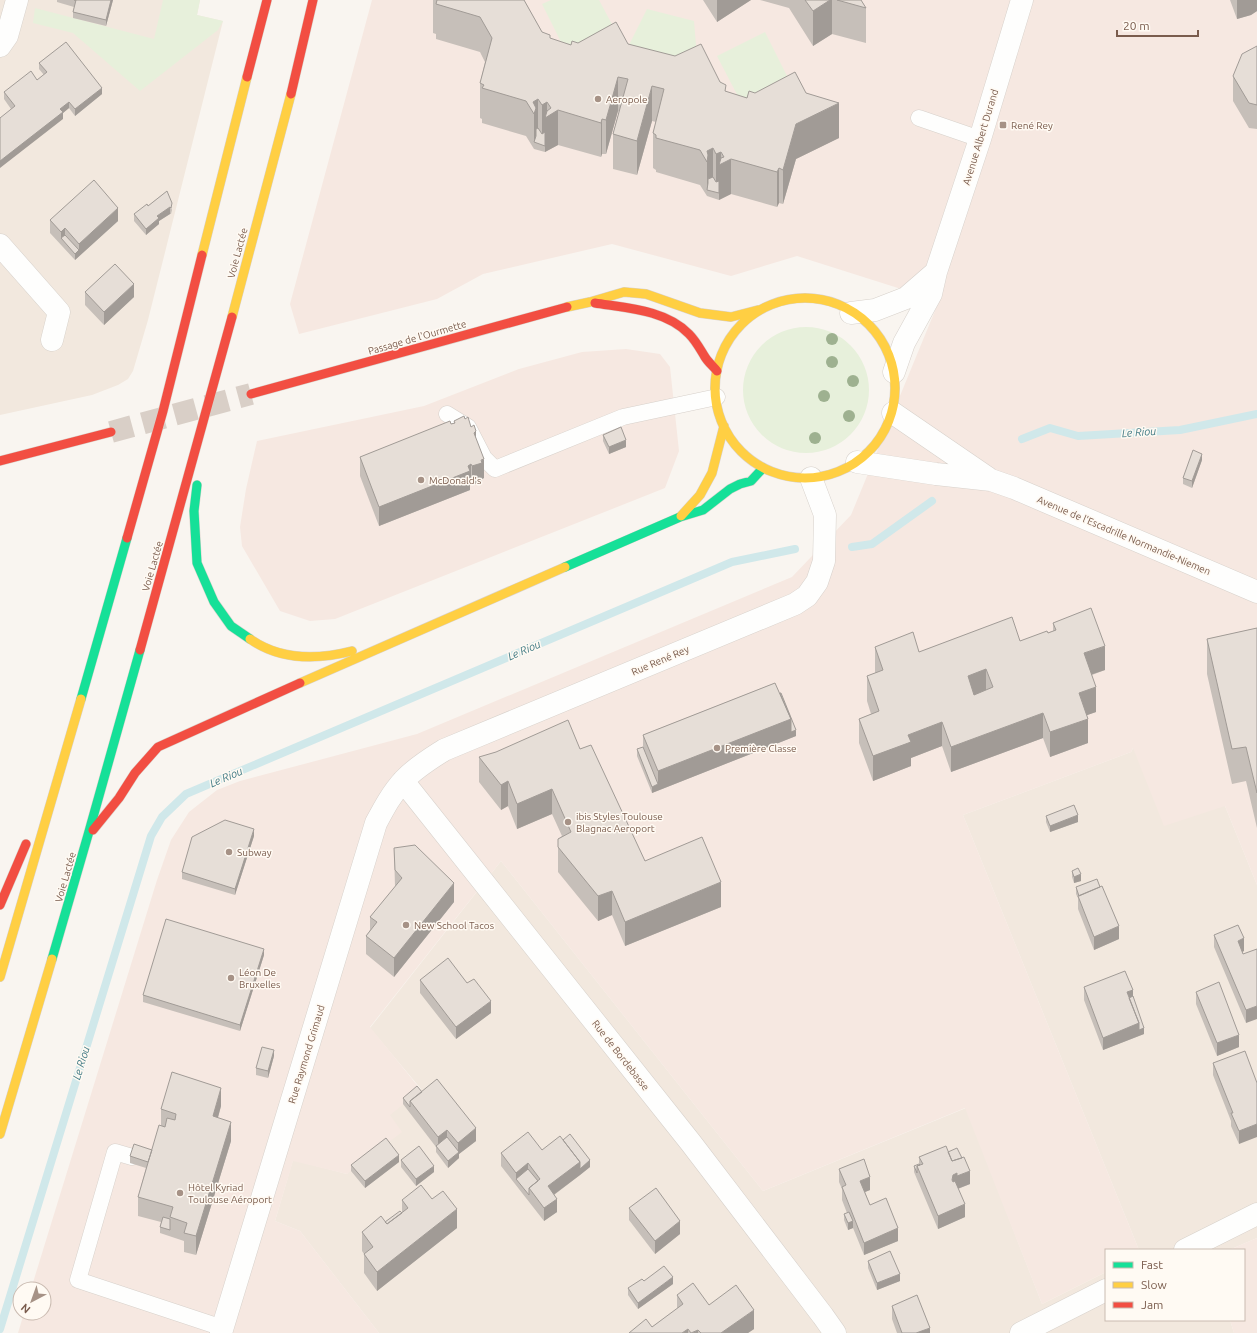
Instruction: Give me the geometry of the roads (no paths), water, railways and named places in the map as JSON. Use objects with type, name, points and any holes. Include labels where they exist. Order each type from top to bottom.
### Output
[{"type":"main road","points":[[0,976],[74,724],[163,411],[267,0]]},
{"type":"main road","name":"Voie Lactée","points":[[0,1134],[88,835],[206,412],[290,100],[313,0]]},
{"type":"main road","name":"Passage de l'Ourmette","points":[[251,394],[552,310],[590,302],[624,292],[646,294],[700,313],[731,317],[761,309]]},
{"type":"main road","points":[[808,298],[826,300],[851,313],[870,326],[883,341],[894,372],[893,413],[880,440],[857,462],[841,471],[811,478],[781,475],[762,468],[747,456],[731,439],[718,410],[716,397],[717,371],[721,357],[728,342],[748,318],[761,309],[776,302],[808,298]]},
{"type":"main road","name":"Passage de l'Ourmette","points":[[590,302],[640,310],[675,323],[688,333],[700,348],[705,358],[717,371]]},
{"type":"main road","points":[[206,412],[194,511],[197,563],[214,602],[231,626],[260,646],[296,657],[332,656],[403,638]]},
{"type":"main road","points":[[680,517],[700,495],[707,484],[712,473],[724,426]]},
{"type":"main road","points":[[0,461],[111,432]]},
{"type":"main road","points":[[88,835],[119,798],[135,773],[158,747],[680,517],[703,510],[730,489],[751,480],[762,468]]},
{"type":"main road","points":[[39,811],[74,724]]},
{"type":"main road","points":[[0,905],[30,833]]},
{"type":"street","points":[[0,46],[7,36],[17,0]]},
{"type":"street","name":"Avenue Albert Durand","points":[[894,372],[904,343],[931,294],[936,272],[980,139],[1022,0]]},
{"type":"street","points":[[0,245],[59,312],[52,340]]},
{"type":"street","points":[[851,313],[875,310],[906,298],[936,272]]},
{"type":"street","name":"Avenue de l'Escadrille Normandie-Niemen","points":[[893,413],[991,480]]},
{"type":"street","name":"Avenue de l'Escadrille Normandie-Niemen","points":[[857,462],[936,474],[991,480],[1014,488],[1257,592]]},
{"type":"street","name":"Rue René Rey","points":[[403,781],[422,765],[444,750],[795,604],[807,596],[817,582],[824,561],[825,515],[811,478]]},
{"type":"street","name":"Rue Raymond Grimaud","points":[[222,1330],[376,823],[386,804],[403,781]]},
{"type":"street","name":"Rue de Bordebasse","points":[[403,781],[691,1143],[835,1333]]},
{"type":"street","points":[[1187,1249],[1257,1214]]},
{"type":"street","points":[[1021,1333],[1105,1291]]},
{"type":"lane","points":[[919,118],[980,139]]},
{"type":"lane","points":[[447,414],[468,427],[484,458],[495,469],[622,417],[716,397]]},
{"type":"lane","points":[[132,1157],[115,1152],[78,1280],[222,1330]]},
{"type":"waterway","name":"Le Riou","points":[[1022,439],[1050,428],[1078,436],[1180,430],[1257,414]]},
{"type":"waterway","name":"Le Riou","points":[[852,547],[872,544],[932,501]]},
{"type":"waterway","name":"Le Riou","points":[[0,1329],[151,836],[162,817],[186,794],[732,562],[795,549]]},
{"type":"tunnel","points":[[111,432],[251,394]]},
{"type":"place","name":"Aeropole","points":[[598,99]]},
{"type":"place","name":"René Rey","points":[[1003,125]]},
{"type":"place","name":"McDonald's","points":[[421,480]]},
{"type":"place","name":"Première Classe","points":[[717,748]]},
{"type":"place","name":"ibis Styles Toulouse Blagnac Aeroport","points":[[568,822]]},
{"type":"place","name":"Subway","points":[[229,852]]},
{"type":"place","name":"New School Tacos","points":[[406,925]]},
{"type":"place","name":"Léon De Bruxelles","points":[[231,978]]},
{"type":"place","name":"Hôtel Kyriad Toulouse Aéroport","points":[[180,1193]]}]
